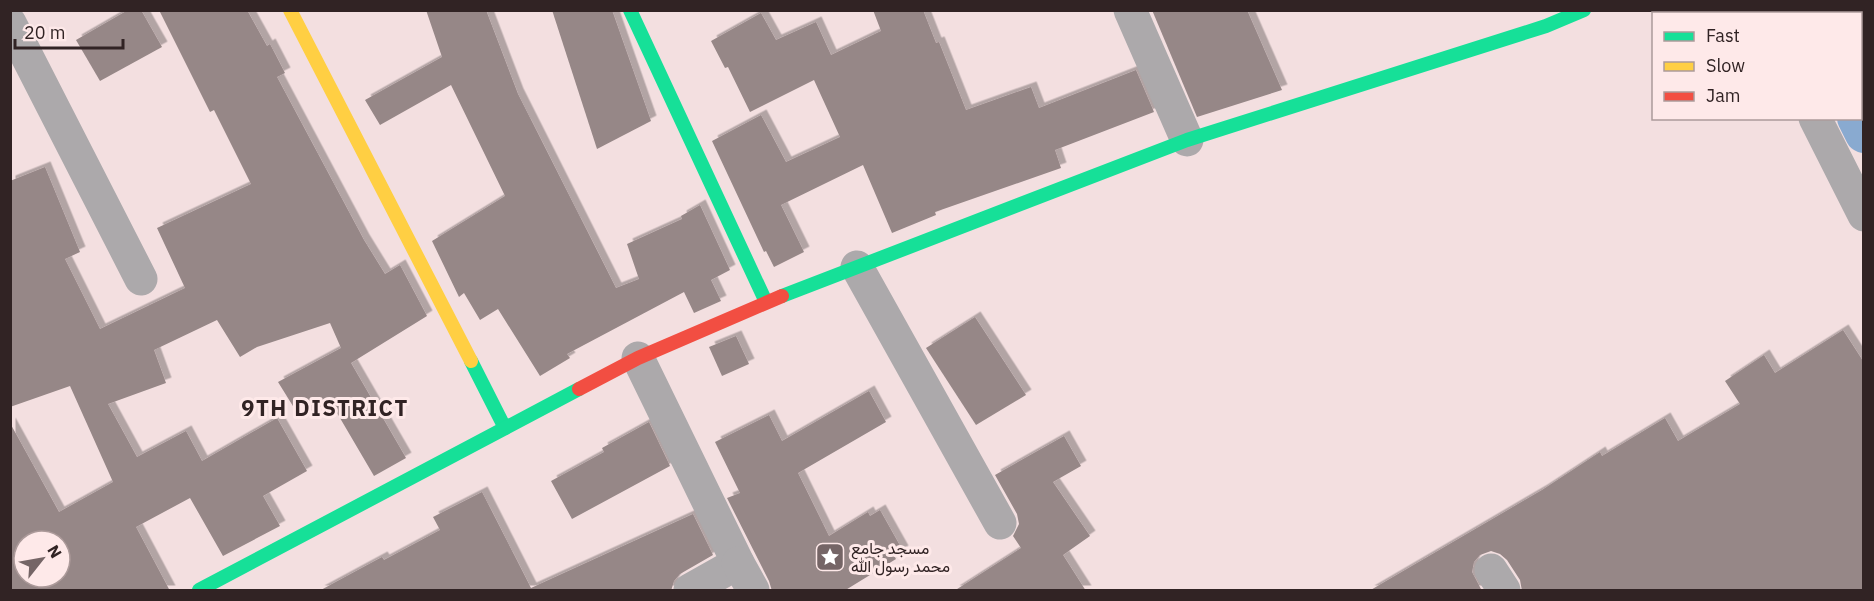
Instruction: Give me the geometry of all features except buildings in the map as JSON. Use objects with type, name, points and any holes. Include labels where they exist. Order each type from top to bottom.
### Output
[{"type":"street","points":[[290,10],[505,428]]},
{"type":"street","points":[[630,10],[766,302]]},
{"type":"street","points":[[1130,10],[1187,140]]},
{"type":"street","points":[[199,591],[638,358],[766,302],[1187,140],[1543,18],[1584,10]]},
{"type":"street","points":[[10,22],[141,279]]},
{"type":"street","points":[[1816,120],[1863,215]]},
{"type":"street","points":[[857,267],[1000,523]]},
{"type":"street","points":[[638,358],[746,577],[690,591]]},
{"type":"waterway","points":[[1857,120],[1864,134]]},
{"type":"traffic: fast","points":[[630,10],[766,302]]},
{"type":"traffic: fast","points":[[782,296],[1187,140],[1546,26],[1584,10]]},
{"type":"traffic: fast","points":[[471,361],[505,428]]},
{"type":"traffic: fast","points":[[199,590],[579,389]]},
{"type":"traffic: slow","points":[[290,10],[471,361]]},
{"type":"traffic: jam","points":[[579,389],[638,358],[782,296]]},
{"type":"place","name":"مسجد جامع محمد رسول الله","points":[[830,557]]},
{"type":"district","name":"9TH DISTRICT","points":[[325,407]]}]
